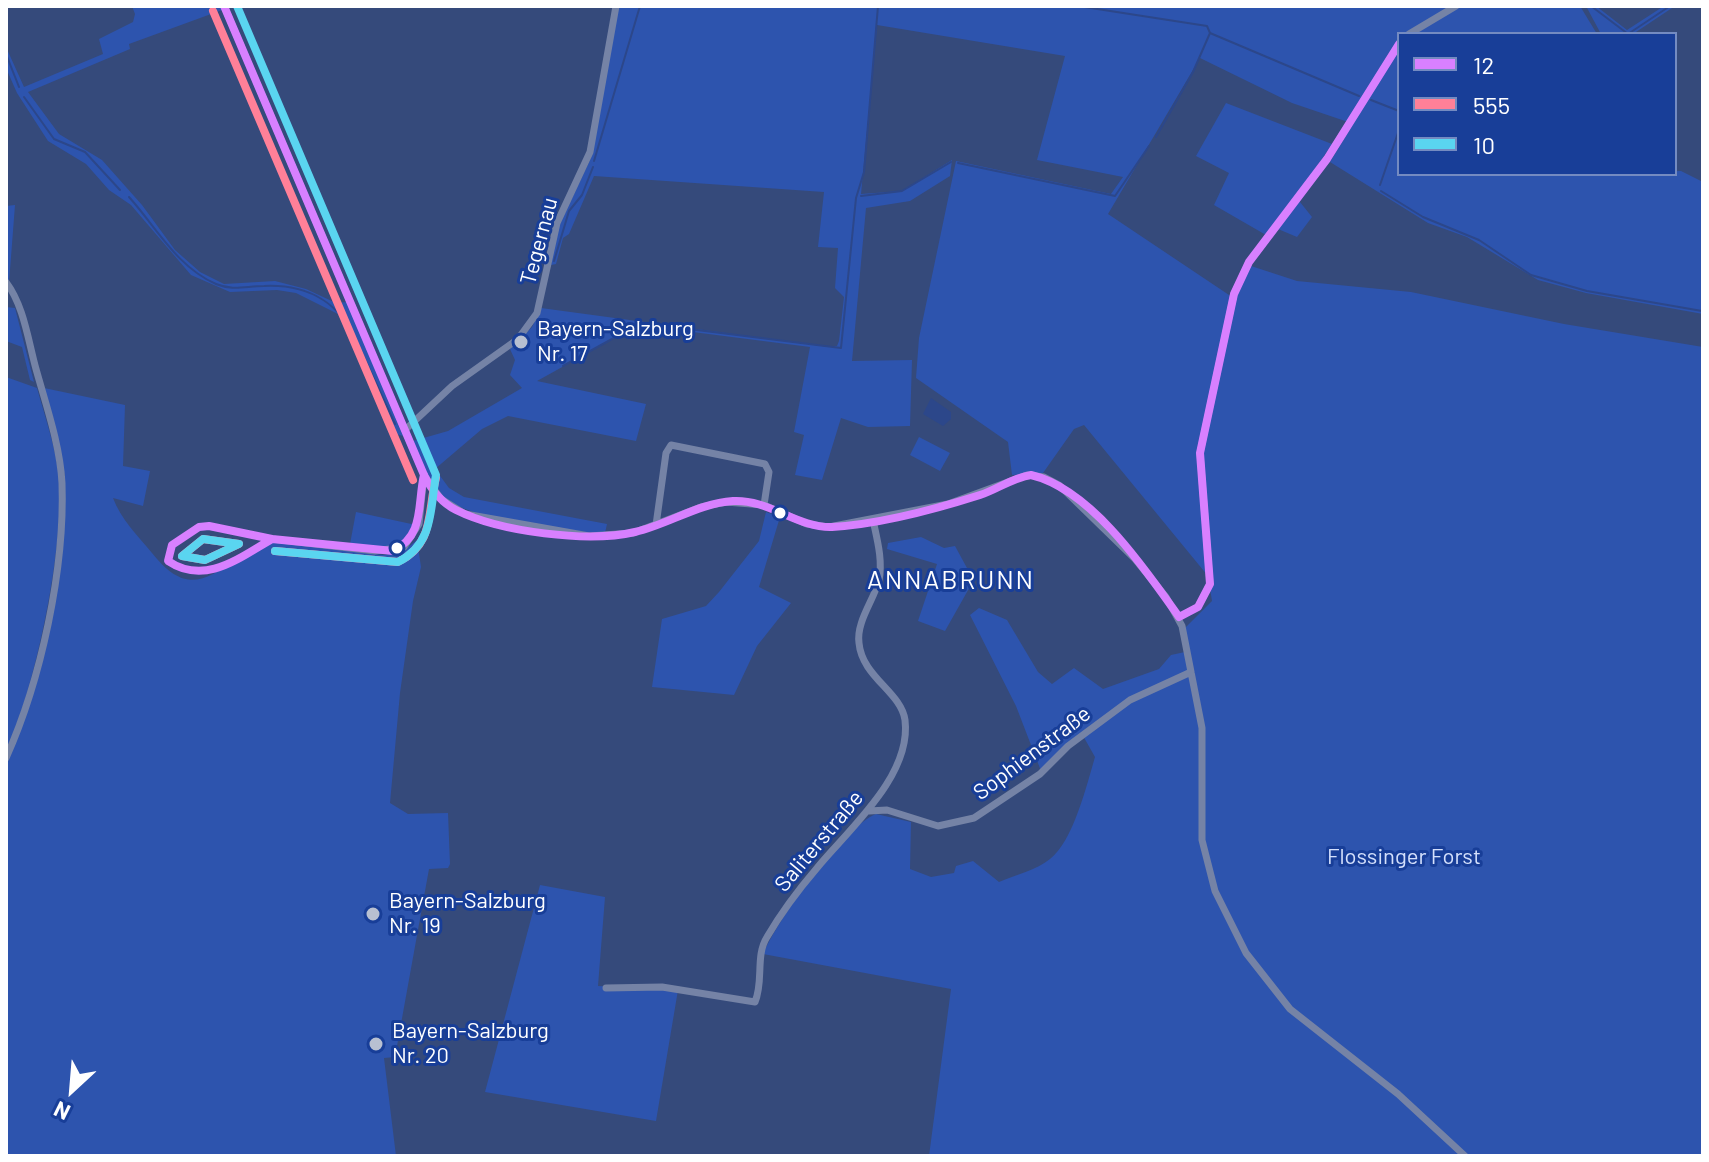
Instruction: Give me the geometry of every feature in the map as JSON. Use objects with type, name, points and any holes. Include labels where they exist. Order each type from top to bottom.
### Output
[{"type":"street","points":[[224,6],[424,475],[441,499],[465,514],[589,536],[633,533],[713,504],[744,501],[764,505],[813,526],[873,520],[948,504],[1020,477],[1044,477],[1068,491],[1150,576],[1179,617],[1202,728],[1202,840],[1209,873],[1235,934],[1260,974],[1290,1009],[1398,1094],[1465,1156]]},
{"type":"street","name":"Tegernau","points":[[405,430],[469,372],[518,339],[537,313],[557,223],[590,152],[616,6]]},
{"type":"street","points":[[1412,32],[1456,6]]},
{"type":"street","points":[[1179,617],[1198,607],[1210,584],[1200,453],[1227,320],[1240,280],[1260,246],[1327,159],[1397,47]]},
{"type":"street","points":[[6,282],[20,311],[55,441],[62,482],[53,592],[26,702],[6,758]]},
{"type":"street","points":[[656,525],[666,453],[671,445],[765,464],[769,472],[764,505]]},
{"type":"street","points":[[272,539],[375,551],[404,547],[419,524],[424,475]]},
{"type":"street","name":"Saliterstraße","points":[[606,988],[662,987],[755,1002],[761,949],[767,936],[818,866],[881,795],[901,745],[905,720],[898,704],[866,666],[858,642],[880,570],[873,520]]},
{"type":"street","name":"Sophienstraße","points":[[869,811],[887,810],[938,826],[974,818],[1040,774],[1068,746],[1130,700],[1191,672]]},
{"type":"street","points":[[881,795],[887,810]]},
{"type":"green space","points":[[132,6],[220,6],[222,10],[129,44],[130,49],[28,92],[59,134],[102,160],[142,205],[175,250],[200,272],[224,284],[275,281],[306,289],[336,303],[347,302],[403,436],[396,434],[338,314],[296,293],[277,290],[230,292],[191,275],[131,205],[109,190],[86,164],[48,141],[17,93],[6,68],[6,47],[24,87],[103,54],[99,39],[133,22],[135,14]]},
{"type":"green space","name":"Flossinger Forst","points":[[618,6],[1580,6],[1596,32],[1397,32],[1397,176],[1677,176],[1677,171],[1681,171],[1703,182],[1703,314],[1586,293],[1538,280],[1467,237],[1428,223],[1330,162],[1395,55],[1389,53],[1348,122],[1292,103],[1200,58],[1108,214],[1235,299],[1251,266],[1297,281],[1411,292],[1564,324],[1703,347],[1703,1156],[929,1156],[951,989],[763,954],[812,876],[846,837],[876,814],[911,822],[910,869],[931,877],[954,873],[956,866],[973,861],[999,882],[1045,863],[1066,840],[1095,757],[1082,734],[1041,771],[1016,706],[970,615],[979,608],[1007,620],[1038,672],[1052,684],[1074,668],[1103,689],[1159,669],[1171,655],[1185,652],[1182,631],[1212,601],[1208,576],[1084,425],[1074,429],[1043,473],[1012,475],[1008,442],[916,378],[919,338],[956,161],[1111,194],[1123,177],[1037,160],[1065,56],[877,25],[861,194],[902,191],[952,160],[950,176],[910,201],[866,208],[852,361],[912,360],[910,426],[868,427],[841,418],[822,480],[795,475],[804,435],[794,432],[810,347],[638,325],[537,381],[646,404],[636,441],[508,416],[482,429],[435,469],[449,488],[464,497],[607,524],[605,533],[547,528],[499,519],[460,507],[447,500],[435,487],[413,441],[448,431],[522,388],[510,375],[515,360],[510,349],[532,327],[541,308],[829,347],[837,346],[839,341],[844,297],[835,288],[838,248],[818,247],[824,192],[594,176],[569,234],[563,238],[556,264],[551,265],[557,230],[590,160]]},
{"type":"green space","points":[[1586,6],[1596,6],[1627,30],[1664,6],[1675,6],[1636,32],[1600,32]]},
{"type":"green space","points":[[1226,103],[1332,144],[1296,197],[1312,217],[1297,237],[1278,229],[1266,235],[1214,205],[1229,173],[1196,156]]},
{"type":"green space","points":[[15,205],[9,283],[6,279],[6,206]]},
{"type":"green space","points":[[6,307],[15,308],[34,382],[30,380],[22,347],[6,341]]},
{"type":"green space","points":[[6,377],[37,388],[55,455],[60,506],[46,617],[27,692],[6,750]]},
{"type":"green space","points":[[44,388],[125,405],[123,466],[150,471],[143,506],[113,498],[125,520],[152,553],[170,571],[186,579],[201,579],[261,546],[280,542],[385,555],[402,552],[417,540],[421,567],[400,693],[390,803],[408,814],[448,813],[450,864],[448,868],[429,869],[395,1057],[384,1058],[396,1156],[6,1156],[6,764],[53,605],[65,476]]},
{"type":"green space","points":[[919,437],[950,453],[940,471],[910,455]]},
{"type":"green space","points":[[356,512],[416,525],[396,546],[380,549],[350,544]]},
{"type":"green space","points":[[766,512],[780,517],[759,587],[791,603],[757,646],[734,695],[652,687],[662,619],[706,606],[759,541]]},
{"type":"green space","points":[[921,537],[944,548],[955,546],[967,568],[976,576],[945,631],[918,621],[937,564],[887,549],[888,543]]},
{"type":"green space","points":[[540,885],[605,897],[598,986],[678,990],[656,1121],[485,1092]]},
{"type":"shaded area","points":[[931,398],[951,412],[951,419],[943,426],[923,414]]},
{"type":"waterway","points":[[594,161],[640,6]]},
{"type":"waterway","points":[[563,366],[641,323],[841,348],[856,198],[864,172],[878,6]]},
{"type":"waterway","points":[[1078,6],[1207,26],[1210,33],[1359,96]]},
{"type":"waterway","points":[[1591,6],[1625,32]]},
{"type":"waterway","points":[[1631,32],[1670,6]]},
{"type":"waterway","points":[[1156,137],[1193,72],[1210,33]]},
{"type":"waterway","points":[[6,54],[19,87]]},
{"type":"waterway","points":[[24,97],[54,139],[85,152],[120,190]]},
{"type":"waterway","points":[[1371,100],[1397,110]]},
{"type":"waterway","points":[[1380,185],[1397,136]]},
{"type":"waterway","points":[[958,163],[1115,196],[1149,146]]},
{"type":"waterway","points":[[861,196],[902,191],[951,162]]},
{"type":"waterway","points":[[554,261],[569,211],[582,195],[593,167]]},
{"type":"waterway","points":[[1381,191],[1423,217],[1479,240],[1531,275],[1587,291],[1702,311]]},
{"type":"waterway","points":[[129,197],[168,246],[202,277],[228,287],[280,286],[308,293],[332,307],[350,328],[357,342]]},
{"type":"waterway","points":[[361,351],[395,424]]},
{"type":"transit line","name":"12","points":[[224,6],[424,475],[437,495],[451,507],[474,518],[520,530],[569,536],[635,532],[708,506],[733,501],[759,504],[807,523],[832,527],[888,520],[926,511],[1031,475],[1075,496],[1095,513],[1133,555],[1179,617]]},
{"type":"transit line","name":"10","points":[[237,6],[436,475],[431,513],[424,536],[418,546],[398,562],[275,551]]},
{"type":"transit line","name":"555","points":[[213,11],[413,480]]},
{"type":"transit line","name":"12","points":[[1179,617],[1198,607],[1210,584],[1200,453],[1234,294],[1249,262],[1327,159],[1397,47]]},
{"type":"transit line","name":"12","points":[[272,539],[393,551],[410,537],[415,528],[424,475]]},
{"type":"transit line","name":"555","points":[[275,551],[398,562],[410,555],[424,536],[436,478]]},
{"type":"transit line","name":"12","points":[[209,526],[272,539],[234,561],[208,570],[195,571],[168,561],[172,545],[199,527],[209,526]]},
{"type":"transit line","name":"555","points":[[203,539],[239,544],[205,560],[182,556],[203,539]]},
{"type":"transit line","name":"10","points":[[203,539],[239,544],[205,560],[182,556],[203,539]]},
{"type":"place","name":"Bayern-Salzburg Nr. 17","points":[[521,342]]},
{"type":"place","name":"Bayern-Salzburg Nr. 19","points":[[373,914]]},
{"type":"place","name":"Bayern-Salzburg Nr. 20","points":[[376,1044]]},
{"type":"district","name":"ANNABRUNN","points":[[951,580]]}]
